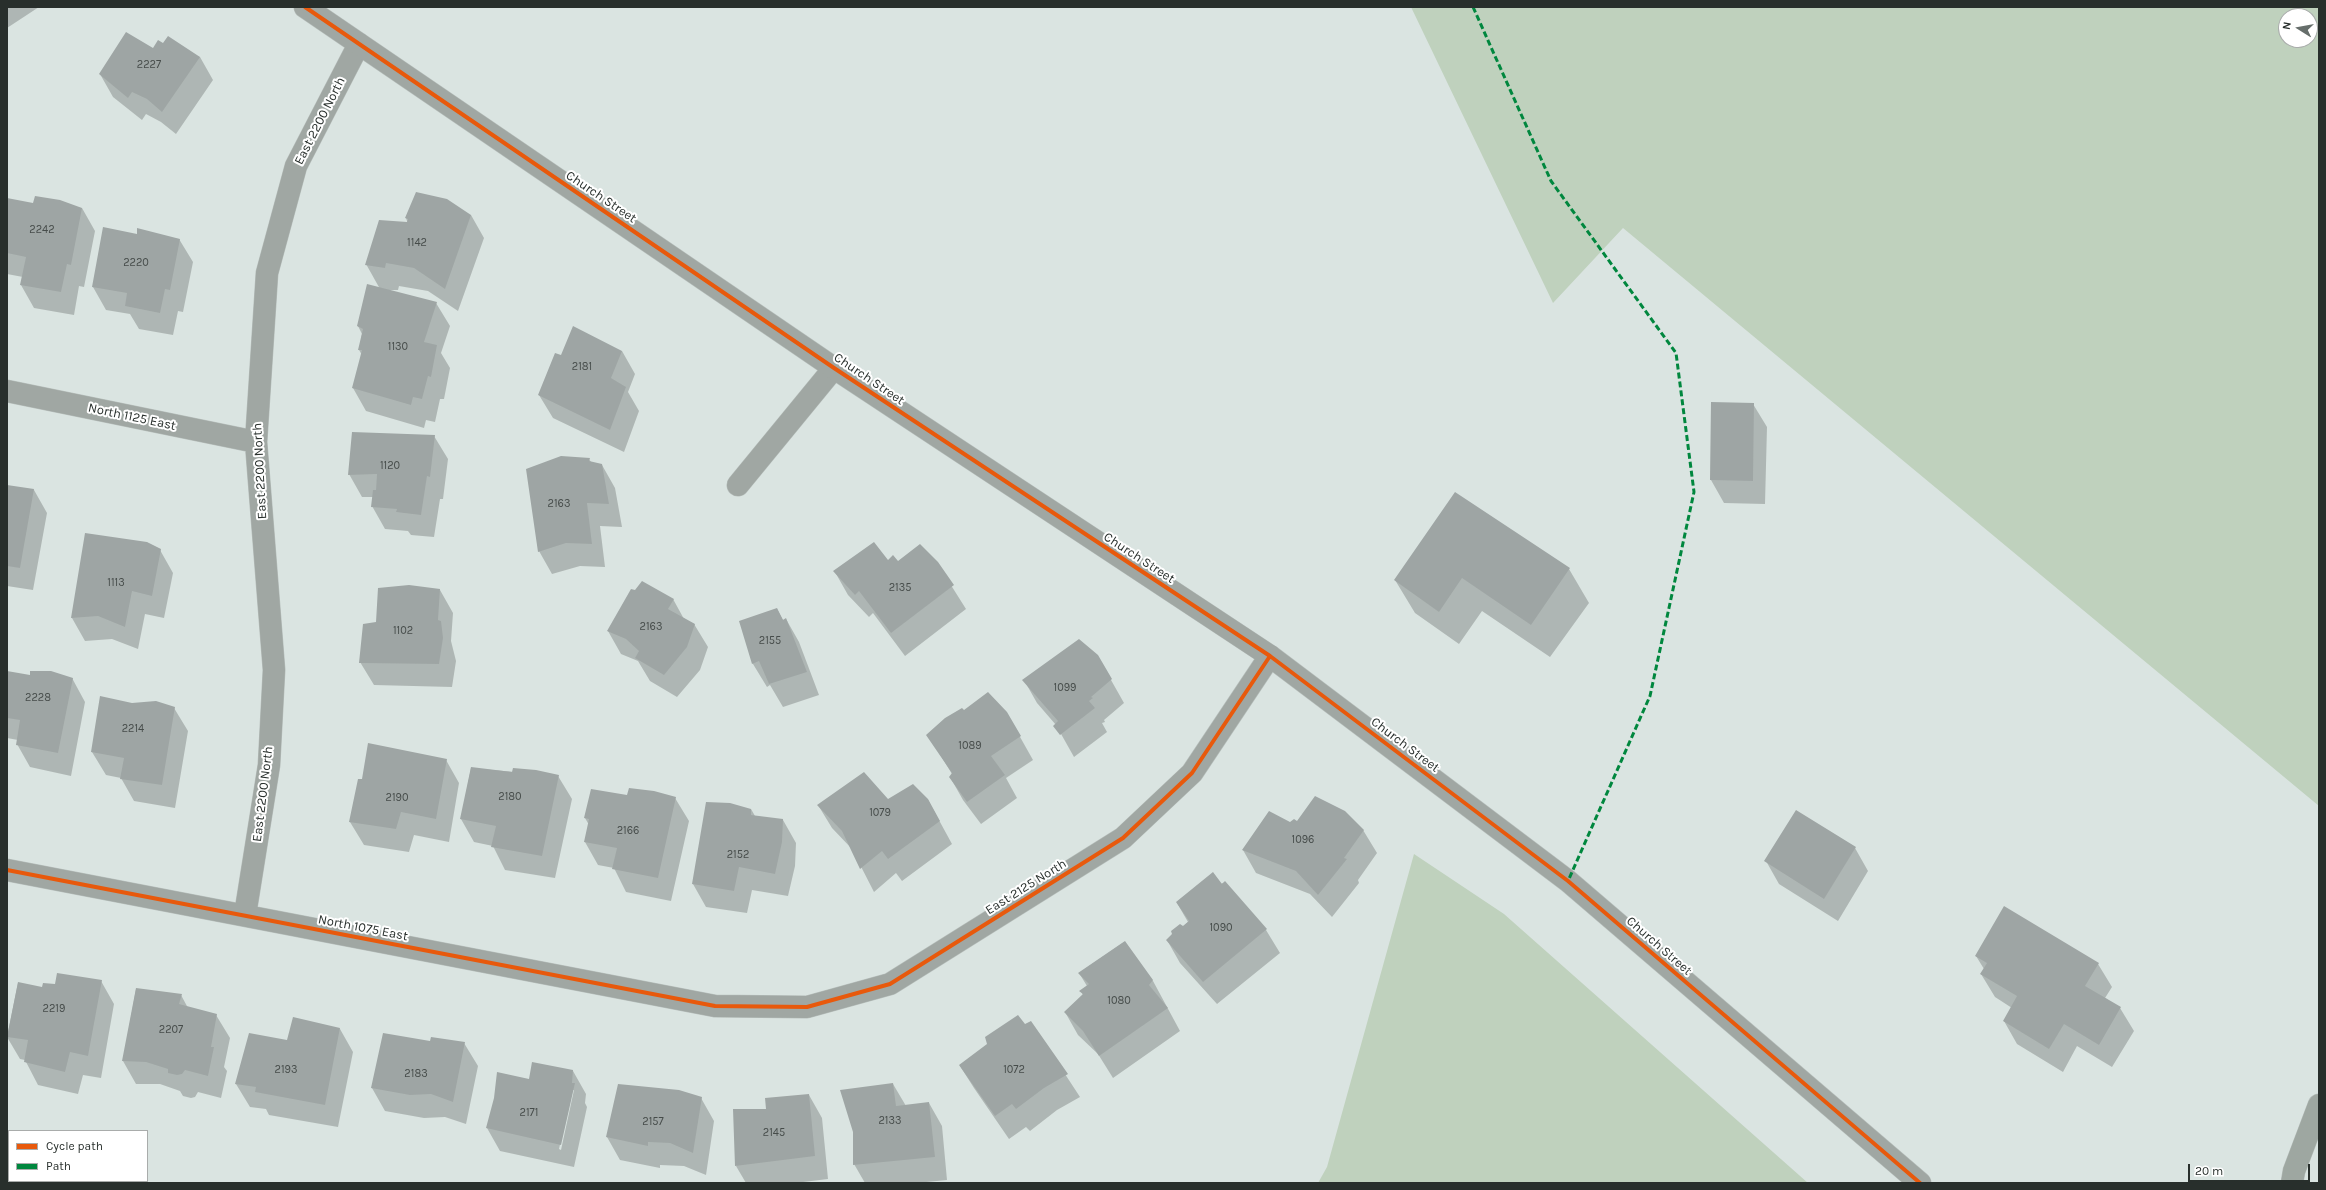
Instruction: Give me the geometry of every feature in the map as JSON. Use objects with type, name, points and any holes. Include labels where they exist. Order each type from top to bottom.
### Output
[{"type":"main road","points":[[2292,1183],[2294,1171],[2319,1105]]},
{"type":"street","name":"Church Street","points":[[304,7],[834,368],[1270,656],[1568,881],[1920,1183]]},
{"type":"street","name":"East 2200 North","points":[[245,916],[269,765],[274,670],[256,442],[267,273],[296,166],[359,44]]},
{"type":"street","name":"Church Street","points":[[738,485],[834,368]]},
{"type":"street","name":"North 1125 East","points":[[7,391],[256,442]]},
{"type":"street","name":"East 2125 North","points":[[715,1006],[807,1007],[890,984],[1123,838],[1192,773],[1270,656]]},
{"type":"street","name":"North 1075 East","points":[[7,870],[715,1006]]},
{"type":"green space","points":[[1411,7],[2319,7],[2319,806],[1623,228],[1553,303]]},
{"type":"green space","points":[[1414,854],[1504,914],[1808,1183],[1318,1183],[1327,1167]]},
{"type":"building","points":[[126,32],[153,48],[158,40],[163,43],[168,36],[200,57],[162,112],[147,99],[132,92],[128,98],[99,74]]},
{"type":"building","points":[[416,192],[447,199],[471,215],[445,289],[414,268],[386,263],[385,268],[365,265],[379,220],[407,222],[408,219],[405,218]]},
{"type":"building","points":[[35,196],[60,200],[82,208],[71,265],[67,264],[61,292],[20,285],[26,257],[7,253],[7,198],[33,203]]},
{"type":"building","points":[[103,227],[137,234],[137,228],[180,239],[170,290],[165,289],[160,313],[125,306],[127,293],[92,287]]},
{"type":"building","points":[[367,284],[437,302],[424,342],[437,345],[431,377],[428,376],[422,399],[413,397],[411,405],[352,388],[362,350],[358,350],[363,329],[357,326]]},
{"type":"building","points":[[573,326],[622,351],[611,378],[626,387],[610,430],[538,395],[555,353],[561,355]]},
{"type":"building","points":[[1711,402],[1754,403],[1753,481],[1710,480]]},
{"type":"building","points":[[352,432],[435,435],[430,477],[427,476],[421,515],[396,512],[397,509],[371,507],[373,490],[376,490],[377,474],[348,475]]},
{"type":"building","points":[[561,456],[590,458],[589,461],[602,464],[609,504],[587,503],[592,544],[566,543],[538,552],[526,469]]},
{"type":"building","points":[[7,485],[34,489],[20,568],[7,566]]},
{"type":"building","points":[[1455,492],[1570,568],[1531,625],[1462,578],[1439,612],[1394,580]]},
{"type":"building","points":[[85,533],[147,542],[161,549],[152,596],[132,591],[125,627],[98,616],[71,618]]},
{"type":"building","points":[[874,542],[888,560],[893,555],[898,561],[920,544],[938,562],[954,585],[891,633],[859,591],[855,595],[833,571]]},
{"type":"building","points":[[642,581],[674,599],[668,609],[695,624],[687,647],[664,675],[635,658],[639,651],[626,639],[607,631],[631,589],[635,590]]},
{"type":"building","points":[[409,585],[440,589],[438,620],[441,621],[443,638],[439,664],[359,663],[363,624],[376,622],[378,588]]},
{"type":"building","points":[[777,608],[783,620],[786,618],[807,672],[769,684],[759,661],[752,664],[739,621]]},
{"type":"building","points":[[1079,639],[1098,655],[1112,679],[1091,697],[1093,698],[1089,701],[1095,708],[1060,735],[1053,726],[1058,721],[1022,680]]},
{"type":"building","points":[[7,671],[30,675],[30,671],[51,671],[73,678],[58,753],[16,745],[20,720],[7,718]]},
{"type":"building","points":[[988,692],[1007,712],[1021,736],[991,756],[1005,775],[967,802],[949,777],[952,773],[926,735],[945,718],[962,708],[964,710]]},
{"type":"building","points":[[100,696],[132,703],[156,701],[175,707],[162,785],[120,779],[124,758],[91,752]]},
{"type":"building","points":[[368,743],[447,759],[436,819],[401,812],[396,829],[349,822],[358,779],[362,779]]},
{"type":"building","points":[[471,767],[512,772],[513,768],[536,770],[559,775],[542,856],[491,847],[496,826],[460,819]]},
{"type":"building","points":[[864,772],[888,799],[913,784],[928,799],[940,821],[888,859],[882,851],[860,869],[842,831],[817,805]]},
{"type":"building","points":[[629,788],[654,791],[676,797],[658,878],[612,869],[617,848],[584,842],[589,819],[584,818],[591,789],[627,795]]},
{"type":"building","points":[[1315,796],[1345,811],[1364,830],[1344,858],[1347,859],[1318,895],[1296,871],[1242,850],[1269,811],[1290,822],[1294,819],[1297,821]]},
{"type":"building","points":[[706,802],[730,803],[751,809],[751,815],[783,819],[782,842],[775,874],[739,867],[734,891],[692,884]]},
{"type":"building","points":[[1796,810],[1856,847],[1824,899],[1764,861]]},
{"type":"building","points":[[1213,872],[1222,884],[1225,881],[1267,929],[1203,982],[1166,940],[1172,934],[1171,931],[1180,924],[1183,926],[1189,921],[1176,902]]},
{"type":"building","points":[[2004,906],[2099,963],[2085,986],[2121,1007],[2099,1045],[2064,1024],[2049,1049],[2003,1021],[2017,996],[1980,974],[1987,963],[1975,956]]},
{"type":"building","points":[[1125,941],[1153,980],[1149,985],[1168,1008],[1099,1056],[1083,1031],[1064,1012],[1083,994],[1079,991],[1089,984],[1078,973]]},
{"type":"building","points":[[57,973],[102,980],[88,1056],[70,1052],[65,1072],[24,1062],[28,1040],[7,1037],[18,982],[42,987],[43,983],[55,984]]},
{"type":"building","points":[[136,988],[182,994],[179,1004],[217,1014],[211,1047],[214,1047],[208,1076],[185,1070],[182,1074],[177,1075],[168,1073],[168,1069],[146,1062],[122,1061]]},
{"type":"building","points":[[1018,1015],[1025,1024],[1031,1021],[1068,1074],[1044,1088],[1016,1109],[1012,1104],[995,1116],[959,1065],[987,1044],[985,1037]]},
{"type":"building","points":[[293,1017],[340,1028],[325,1105],[255,1092],[256,1087],[235,1084],[249,1033],[287,1040]]},
{"type":"building","points":[[383,1033],[430,1041],[431,1037],[465,1042],[453,1102],[431,1094],[410,1095],[371,1088]]},
{"type":"building","points":[[532,1062],[573,1070],[572,1083],[575,1083],[561,1145],[486,1128],[494,1098],[497,1072],[529,1079]]},
{"type":"building","points":[[893,1083],[896,1106],[929,1102],[935,1157],[853,1165],[853,1132],[840,1090]]},
{"type":"building","points":[[618,1084],[679,1090],[702,1097],[693,1153],[670,1143],[648,1142],[648,1146],[606,1137]]},
{"type":"building","points":[[809,1094],[815,1156],[735,1166],[733,1109],[766,1109],[765,1098]]},
{"type":"marked path","points":[[1473,7],[1551,181],[1676,353],[1694,492],[1650,696],[1568,881]]},
{"type":"cycle path","points":[[305,7],[834,368],[1270,656],[1568,881],[1920,1183]]},
{"type":"cycle path","points":[[7,870],[715,1006],[807,1007],[890,984],[1123,838],[1192,773],[1270,656]]}]
